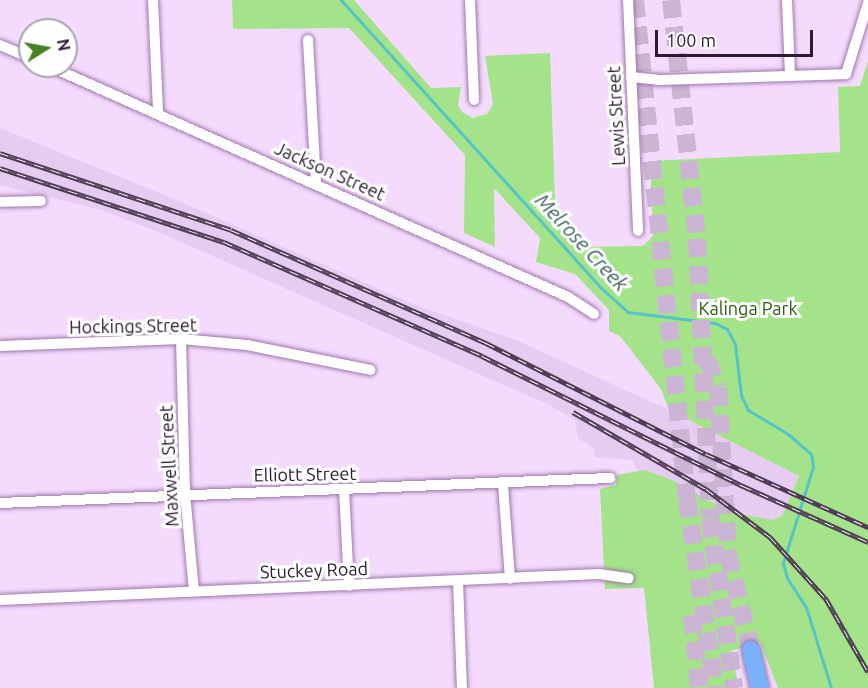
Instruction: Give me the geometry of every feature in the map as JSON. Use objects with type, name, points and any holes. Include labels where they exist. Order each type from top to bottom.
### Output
[{"type":"highway","points":[[751,650],[760,688]]},
{"type":"street","points":[[153,0],[158,112]]},
{"type":"street","points":[[470,0],[474,100]]},
{"type":"street","name":"Lewis Street","points":[[628,0],[638,231]]},
{"type":"street","points":[[786,0],[790,76]]},
{"type":"street","points":[[631,76],[658,80],[846,74],[868,3]]},
{"type":"street","points":[[308,40],[316,183]]},
{"type":"street","points":[[0,45],[18,53]]},
{"type":"street","name":"Jackson Street","points":[[77,78],[158,112],[567,297],[594,314]]},
{"type":"street","points":[[0,202],[40,201]]},
{"type":"street","name":"Hockings Street","points":[[0,346],[181,339],[247,345],[371,370]]},
{"type":"street","name":"Maxwell Street","points":[[181,339],[185,493],[194,591]]},
{"type":"street","name":"Elliott Street","points":[[0,503],[185,493],[344,490],[610,478]]},
{"type":"street","points":[[503,483],[510,579]]},
{"type":"street","points":[[344,490],[349,586]]},
{"type":"street","name":"Stuckey Road","points":[[0,600],[599,574],[629,578]]},
{"type":"street","points":[[458,581],[462,688]]},
{"type":"shaded area","points":[[0,128],[179,201],[418,306],[516,340],[669,410],[799,476],[782,516],[772,520],[727,511],[675,481],[638,470],[632,460],[595,457],[594,449],[578,438],[575,420],[549,405],[156,231],[98,209],[0,185]]},
{"type":"green space","name":"Kalinga Park","points":[[232,0],[354,0],[431,88],[461,87],[458,105],[462,112],[473,118],[487,114],[493,104],[485,56],[550,53],[555,202],[584,247],[643,246],[653,236],[650,161],[840,152],[838,87],[860,86],[868,61],[868,688],[778,688],[760,642],[731,651],[739,688],[654,688],[644,588],[605,589],[600,489],[616,485],[617,475],[645,470],[675,481],[727,511],[772,520],[782,516],[799,476],[669,410],[661,389],[620,336],[609,331],[609,310],[575,274],[536,262],[540,238],[494,188],[495,247],[464,233],[465,155],[349,28],[233,29]]},
{"type":"waterway","name":"Melrose Creek","points":[[341,0],[600,287],[628,312],[715,323],[727,329],[735,344],[741,395],[748,410],[788,434],[811,454],[813,467],[783,563],[787,578],[806,607],[831,688]]},
{"type":"tunnel","points":[[635,0],[687,499],[715,688]]},
{"type":"tunnel","points":[[671,0],[697,239],[710,519],[734,688]]},
{"type":"tunnel","points":[[707,360],[718,388],[728,554],[751,650]]},
{"type":"tunnel","points":[[692,615],[699,688]]},
{"type":"railway","points":[[0,153],[231,230],[486,343],[706,454],[868,527]]},
{"type":"railway","points":[[0,168],[224,242],[482,356],[743,486],[868,542]]},
{"type":"railway","points":[[573,412],[706,489],[770,537],[826,599],[868,672]]}]
